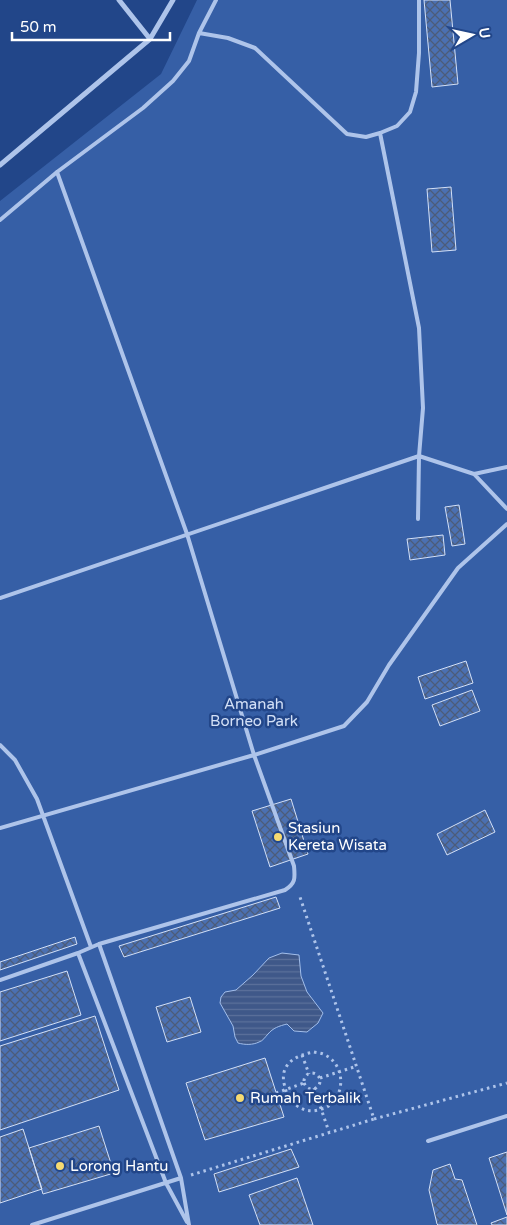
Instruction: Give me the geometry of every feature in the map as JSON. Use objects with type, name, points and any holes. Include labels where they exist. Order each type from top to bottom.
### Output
[{"type":"street","points":[[119,0],[150,39]]},
{"type":"street","points":[[0,165],[150,39],[173,0]]},
{"type":"lane","points":[[0,220],[57,172],[143,108],[173,81],[189,61],[216,0]]},
{"type":"lane","points":[[200,33],[228,38],[255,48],[347,134],[366,137],[397,126],[410,112],[416,92],[420,53],[418,0]]},
{"type":"lane","points":[[380,133],[419,328],[423,408],[419,456],[418,519]]},
{"type":"lane","points":[[0,980],[99,944],[285,890],[294,881],[294,866],[254,755],[187,534],[57,172]]},
{"type":"lane","points":[[0,598],[419,456],[474,474],[507,509]]},
{"type":"lane","points":[[474,474],[507,466]]},
{"type":"lane","points":[[0,828],[254,755],[344,726],[367,702],[389,665],[458,568],[507,524]]},
{"type":"lane","points":[[0,745],[15,760],[37,799],[91,948]]},
{"type":"lane","points":[[99,944],[180,1178],[189,1225]]},
{"type":"lane","points":[[78,953],[166,1183],[189,1225]]},
{"type":"lane","points":[[428,1141],[507,1116]]},
{"type":"lane","points":[[32,1225],[180,1178]]},
{"type":"path","points":[[294,881],[374,1119]]},
{"type":"path","points":[[314,1052],[324,1054],[332,1059],[339,1072],[341,1080],[337,1096],[325,1108],[314,1111],[305,1111],[290,1099],[282,1079],[283,1072],[289,1063],[302,1054],[314,1052]]},
{"type":"path","points":[[302,1054],[309,1074]]},
{"type":"path","points":[[320,1078],[357,1066]]},
{"type":"path","points":[[311,1072],[316,1073],[320,1078],[320,1084],[314,1088],[304,1086],[303,1081],[306,1075],[311,1072]]},
{"type":"path","points":[[180,1178],[328,1132],[507,1082]]},
{"type":"path","points":[[276,1092],[304,1083]]},
{"type":"path","points":[[314,1088],[328,1132]]},
{"type":"green space","name":"Amanah Borneo Park","points":[[197,0],[507,0],[507,1225],[0,1225],[0,201],[161,74]]},
{"type":"shaded area","points":[[282,953],[299,955],[301,976],[307,992],[323,1013],[318,1023],[307,1032],[294,1031],[287,1024],[274,1029],[257,1043],[238,1043],[233,1026],[220,1003],[221,997],[225,992],[236,990],[269,958]]},
{"type":"building","points":[[424,0],[450,0],[458,84],[432,87]]},
{"type":"building","points":[[451,187],[456,250],[432,252],[427,189]]},
{"type":"building","points":[[459,505],[465,544],[452,546],[445,507]]},
{"type":"building","points":[[443,535],[445,555],[410,560],[407,539]]},
{"type":"building","points":[[466,661],[473,683],[425,699],[418,677]]},
{"type":"building","points":[[472,690],[480,711],[440,726],[432,705]]},
{"type":"building","points":[[291,799],[308,854],[270,867],[252,811]]},
{"type":"building","points":[[485,810],[495,832],[447,855],[437,834]]},
{"type":"building","points":[[276,897],[280,908],[124,957],[119,946]]},
{"type":"building","points":[[75,937],[77,944],[0,970],[0,962]]},
{"type":"building","points":[[67,971],[81,1015],[0,1041],[0,992]]},
{"type":"building","points":[[190,997],[201,1032],[167,1042],[156,1007]]},
{"type":"building","points":[[95,1016],[119,1090],[0,1130],[0,1046]]},
{"type":"building","points":[[265,1058],[284,1117],[205,1140],[186,1083]]},
{"type":"building","points":[[99,1126],[114,1173],[43,1194],[29,1148]]},
{"type":"building","points":[[23,1129],[42,1189],[0,1203],[0,1137]]},
{"type":"building","points":[[291,1149],[299,1167],[219,1192],[214,1174]]},
{"type":"building","points":[[507,1152],[507,1215],[489,1158]]},
{"type":"building","points":[[450,1164],[455,1179],[462,1180],[477,1225],[437,1224],[429,1190],[433,1170]]},
{"type":"building","points":[[297,1178],[313,1225],[260,1225],[249,1195]]},
{"type":"building","points":[[507,1217],[507,1225],[492,1225],[491,1223]]},
{"type":"place","name":"Stasiun Kereta Wisata","points":[[278,837]]},
{"type":"place","name":"Rumah Terbalik","points":[[240,1098]]},
{"type":"place","name":"Lorong Hantu","points":[[60,1166]]}]
